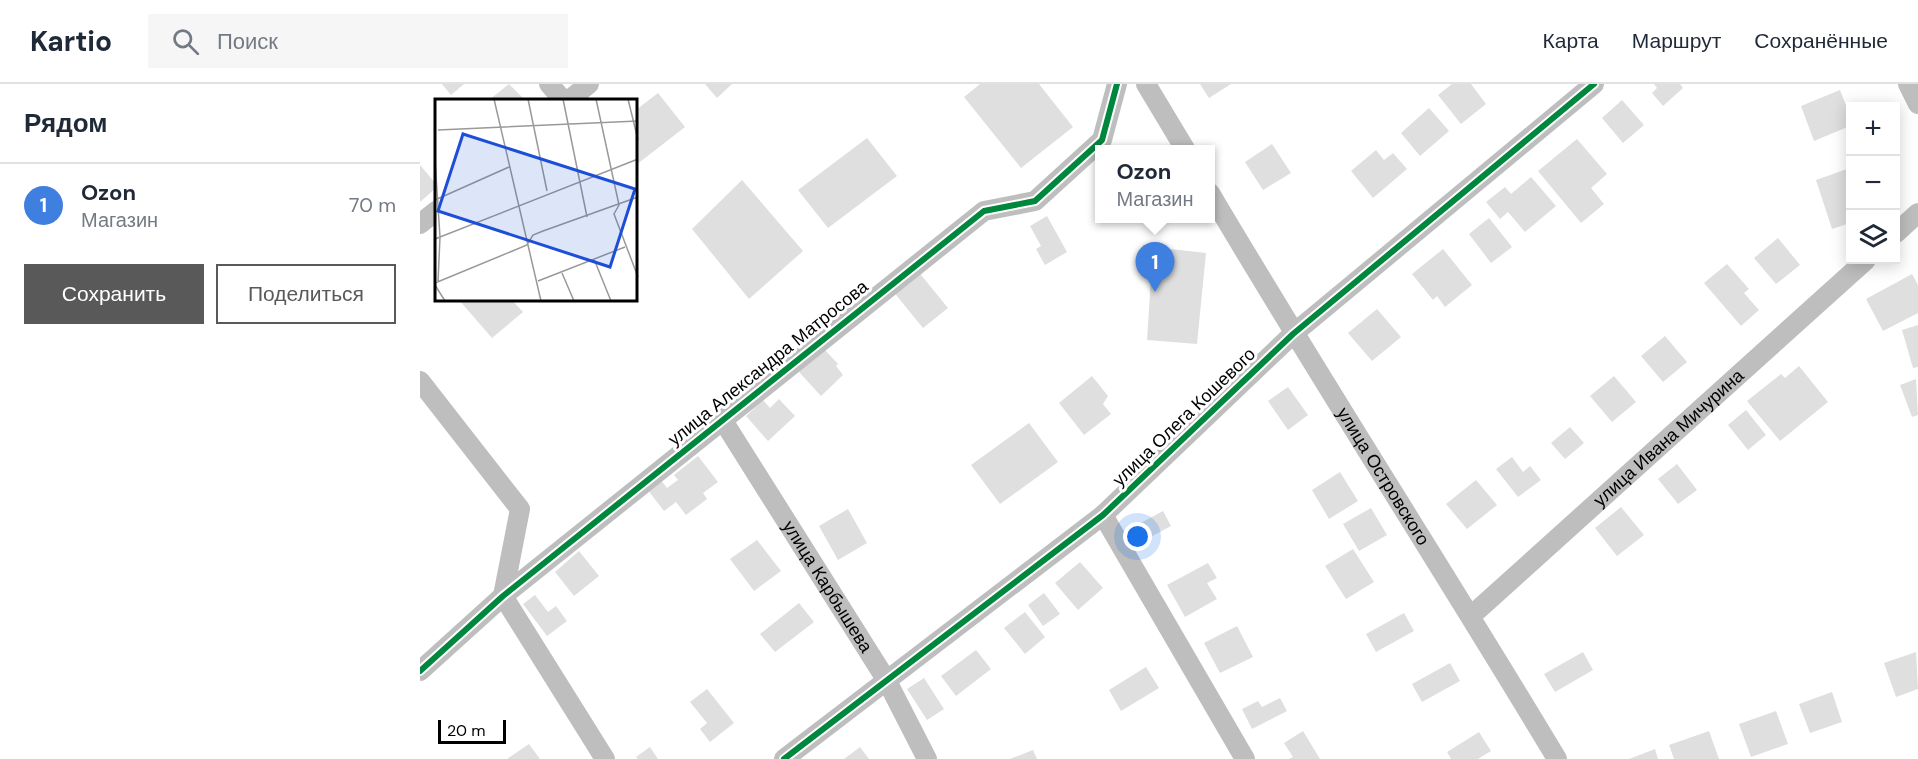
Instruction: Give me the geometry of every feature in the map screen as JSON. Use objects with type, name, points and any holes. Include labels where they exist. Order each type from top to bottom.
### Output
[{"type":"street","points":[[549,84],[562,99]]},
{"type":"street","points":[[570,99],[589,84]]},
{"type":"street","name":"улица Александра Матросова","points":[[1097,145],[1102,140],[1117,84]]},
{"type":"street","points":[[1146,84],[1182,145]]},
{"type":"street","name":"улица Олега Кошевого","points":[[784,759],[1103,515],[1293,333],[1594,84]]},
{"type":"street","points":[[1908,84],[1918,104]]},
{"type":"street","name":"улица Александра Матросова","points":[[420,671],[503,596],[984,211],[1035,201],[1095,146]]},
{"type":"street","name":"улица Островского","points":[[1215,201],[1293,333],[1471,616],[1557,759]]},
{"type":"street","points":[[420,224],[435,212]]},
{"type":"street","points":[[1900,229],[1918,213]]},
{"type":"street","name":"улица Ивана Мичурина","points":[[1471,616],[1862,264]]},
{"type":"street","points":[[420,381],[520,509],[503,596],[605,759]]},
{"type":"street","name":"улица Карбышева","points":[[722,419],[887,681],[927,759]]},
{"type":"street","points":[[1103,515],[1245,759]]},
{"type":"building","points":[[442,84],[464,84],[451,95]]},
{"type":"building","points":[[509,84],[524,99],[490,99]]},
{"type":"building","points":[[705,84],[732,84],[717,98]]},
{"type":"building","points":[[980,84],[1039,84],[1073,127],[1021,168],[964,97]]},
{"type":"building","points":[[1200,84],[1231,84],[1209,98]]},
{"type":"building","points":[[1452,84],[1471,84],[1486,104],[1461,124],[1438,95]]},
{"type":"building","points":[[1654,84],[1680,84],[1683,88],[1663,106],[1652,93],[1657,88]]},
{"type":"building","points":[[1840,90],[1846,105],[1846,128],[1814,141],[1801,106]]},
{"type":"building","points":[[658,93],[685,127],[638,163],[638,108]]},
{"type":"building","points":[[1622,100],[1644,125],[1623,143],[1602,118]]},
{"type":"building","points":[[1429,108],[1449,131],[1420,156],[1401,133]]},
{"type":"building","points":[[867,138],[897,176],[828,228],[798,190]]},
{"type":"building","points":[[1577,139],[1607,174],[1591,188],[1604,204],[1581,223],[1538,171]]},
{"type":"building","points":[[1272,144],[1291,173],[1263,190],[1245,162]]},
{"type":"building","points":[[1376,150],[1384,160],[1393,153],[1407,169],[1373,198],[1351,171]]},
{"type":"building","points":[[420,165],[435,183],[435,189],[420,202]]},
{"type":"building","points":[[1846,169],[1846,224],[1832,229],[1816,180]]},
{"type":"building","points":[[1531,177],[1556,206],[1525,232],[1508,212],[1500,219],[1486,202],[1505,187],[1511,194]]},
{"type":"building","points":[[742,180],[803,251],[749,299],[692,229]]},
{"type":"building","points":[[1047,216],[1067,252],[1045,265],[1036,249],[1041,246],[1030,226]]},
{"type":"building","points":[[1489,218],[1512,247],[1491,263],[1469,234]]},
{"type":"building","points":[[1778,238],[1800,265],[1776,284],[1754,258]]},
{"type":"building","points":[[1153,247],[1206,253],[1197,344],[1147,340]]},
{"type":"building","points":[[1443,249],[1472,285],[1445,307],[1437,296],[1433,300],[1412,274]]},
{"type":"building","points":[[1727,264],[1749,289],[1744,293],[1759,310],[1741,326],[1704,283]]},
{"type":"building","points":[[917,270],[948,308],[923,328],[892,290]]},
{"type":"building","points":[[1912,274],[1918,285],[1918,313],[1883,331],[1866,299]]},
{"type":"building","points":[[461,302],[514,302],[523,312],[492,338]]},
{"type":"building","points":[[1377,309],[1401,337],[1372,361],[1348,333]]},
{"type":"building","points":[[1918,325],[1918,367],[1913,368],[1902,330]]},
{"type":"building","points":[[1665,336],[1687,362],[1663,382],[1641,356]]},
{"type":"building","points":[[824,349],[838,364],[836,366],[843,375],[821,396],[799,372]]},
{"type":"building","points":[[1799,366],[1828,402],[1780,441],[1747,401],[1781,374],[1785,378]]},
{"type":"building","points":[[1092,376],[1108,396],[1103,404],[1111,414],[1084,435],[1059,403]]},
{"type":"building","points":[[1614,376],[1636,402],[1612,422],[1590,396]]},
{"type":"building","points":[[1916,379],[1918,415],[1912,417],[1900,385]]},
{"type":"building","points":[[1288,387],[1308,415],[1288,430],[1268,401]]},
{"type":"building","points":[[779,399],[795,416],[768,441],[746,416],[763,400],[770,408]]},
{"type":"building","points":[[1746,410],[1766,435],[1748,450],[1728,425]]},
{"type":"building","points":[[1029,423],[1058,462],[1000,504],[971,465]]},
{"type":"building","points":[[1570,427],[1584,443],[1565,459],[1551,443]]},
{"type":"building","points":[[698,456],[718,482],[703,493],[707,499],[686,515],[676,502],[664,511],[644,485],[657,475],[667,488],[678,480],[674,475]]},
{"type":"building","points":[[1512,457],[1523,472],[1530,466],[1541,480],[1518,497],[1496,469]]},
{"type":"building","points":[[1677,464],[1697,490],[1678,504],[1658,479]]},
{"type":"building","points":[[1340,472],[1358,501],[1329,519],[1312,490]]},
{"type":"building","points":[[1476,480],[1497,505],[1467,529],[1446,504]]},
{"type":"building","points":[[1621,507],[1644,535],[1617,556],[1595,528]]},
{"type":"building","points":[[1371,508],[1387,535],[1359,551],[1343,524]]},
{"type":"building","points":[[848,509],[867,543],[838,560],[819,526]]},
{"type":"building","points":[[1163,511],[1171,526],[1145,540],[1137,525]]},
{"type":"building","points":[[757,540],[781,571],[754,591],[730,559]]},
{"type":"building","points":[[1353,549],[1374,582],[1346,599],[1325,566]]},
{"type":"building","points":[[579,551],[599,576],[574,596],[555,572]]},
{"type":"building","points":[[1080,562],[1103,588],[1078,610],[1055,583]]},
{"type":"building","points":[[1208,563],[1217,578],[1207,583],[1217,599],[1185,617],[1167,585]]},
{"type":"building","points":[[1044,593],[1060,614],[1043,626],[1028,605]]},
{"type":"building","points":[[535,595],[548,612],[556,606],[567,621],[547,636],[523,604]]},
{"type":"building","points":[[799,603],[814,622],[775,652],[760,634]]},
{"type":"building","points":[[1025,612],[1045,637],[1025,654],[1004,628]]},
{"type":"building","points":[[1404,613],[1414,631],[1376,652],[1366,634]]},
{"type":"building","points":[[1237,626],[1253,657],[1220,673],[1204,643]]},
{"type":"building","points":[[976,650],[991,669],[956,696],[941,676]]},
{"type":"building","points":[[1583,652],[1593,670],[1555,692],[1544,674]]},
{"type":"building","points":[[1916,652],[1918,689],[1896,697],[1884,663]]},
{"type":"building","points":[[1450,663],[1460,681],[1422,702],[1412,684]]},
{"type":"building","points":[[1146,667],[1159,688],[1121,711],[1109,690]]},
{"type":"building","points":[[924,678],[944,709],[927,720],[907,689]]},
{"type":"building","points":[[707,689],[734,723],[710,742],[700,729],[707,723],[690,702]]},
{"type":"building","points":[[1832,692],[1842,722],[1810,733],[1799,704]]},
{"type":"building","points":[[1280,698],[1287,711],[1252,729],[1242,709],[1258,701],[1262,707]]},
{"type":"building","points":[[1776,711],[1788,744],[1751,757],[1739,724]]},
{"type":"building","points":[[1303,731],[1320,759],[1289,759],[1293,757],[1284,743]]},
{"type":"building","points":[[1709,731],[1719,759],[1674,759],[1669,745]]},
{"type":"building","points":[[1479,732],[1491,751],[1478,759],[1451,759],[1447,752]]},
{"type":"building","points":[[529,744],[540,759],[507,759]]},
{"type":"building","points":[[650,747],[658,759],[638,759],[636,757]]},
{"type":"building","points":[[860,747],[869,759],[844,759]]},
{"type":"building","points":[[1655,749],[1658,759],[1629,759]]},
{"type":"building","points":[[1033,750],[1037,759],[1010,759]]},
{"type":"cycle path","points":[[1097,145],[1102,140],[1117,84]]},
{"type":"cycle path","points":[[784,759],[1103,515],[1293,334],[1594,84]]},
{"type":"cycle path","points":[[420,671],[503,596],[984,211],[1035,201],[1095,146]]},
{"type":"place","name":"Ozon","points":[[1155,292]]}]
